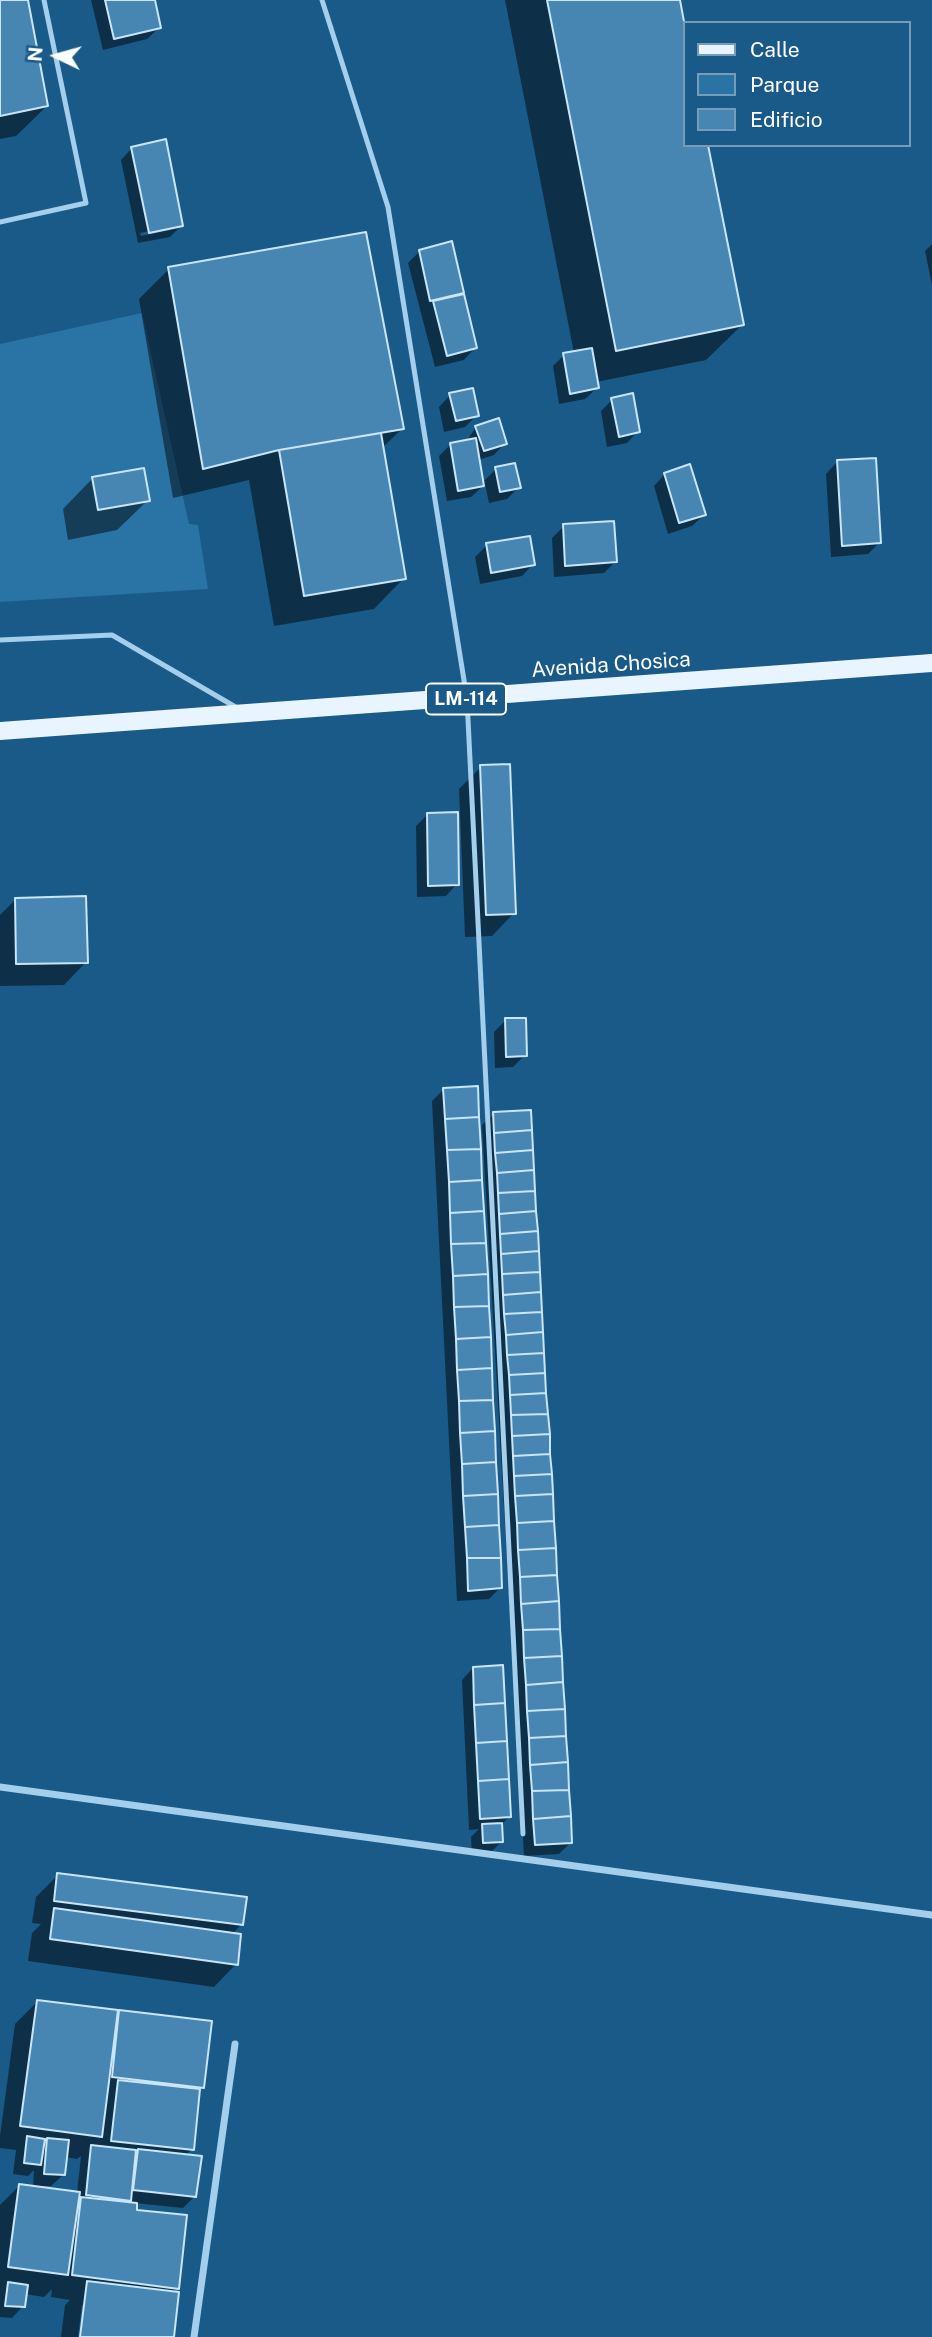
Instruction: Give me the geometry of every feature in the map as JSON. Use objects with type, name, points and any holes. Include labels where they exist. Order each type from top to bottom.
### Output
[{"type":"main road","name":"Avenida Chosica","points":[[0,731],[932,663]]},
{"type":"street","points":[[0,1787],[932,1915]]},
{"type":"street","points":[[194,2337],[235,2045]]},
{"type":"lane","points":[[0,222],[86,202],[44,0]]},
{"type":"lane","points":[[322,0],[388,207],[467,699],[523,1834]]},
{"type":"lane","points":[[0,640],[112,635],[248,714]]},
{"type":"green space","points":[[142,313],[189,524],[198,525],[208,589],[0,602],[0,344]]},
{"type":"building","points":[[0,0],[28,0],[48,106],[0,116]]},
{"type":"building","points":[[105,0],[155,0],[161,28],[114,39]]},
{"type":"building","points":[[547,0],[680,0],[684,22],[684,147],[708,147],[744,325],[616,351]]},
{"type":"building","points":[[166,139],[183,226],[149,233],[131,147]]},
{"type":"building","points":[[366,232],[404,429],[279,450],[203,469],[168,267]]},
{"type":"building","points":[[452,241],[464,293],[430,301],[419,250]]},
{"type":"building","points":[[464,294],[477,348],[447,356],[433,301]]},
{"type":"building","points":[[592,348],[599,388],[570,394],[563,353]]},
{"type":"building","points":[[473,388],[479,416],[456,421],[449,393]]},
{"type":"building","points":[[633,393],[640,432],[619,437],[611,398]]},
{"type":"building","points":[[499,418],[507,444],[484,451],[475,426]]},
{"type":"building","points":[[381,433],[406,579],[304,596],[279,450]]},
{"type":"building","points":[[476,438],[484,486],[458,491],[450,443]]},
{"type":"building","points":[[876,458],[881,543],[842,546],[837,460]]},
{"type":"building","points":[[515,463],[521,488],[500,492],[495,467]]},
{"type":"building","points":[[690,464],[706,515],[679,523],[664,473]]},
{"type":"building","points":[[144,468],[150,501],[98,510],[92,477]]},
{"type":"building","points":[[614,521],[617,562],[565,566],[563,524]]},
{"type":"building","points":[[530,536],[535,565],[491,573],[486,543]]},
{"type":"building","points":[[510,764],[516,914],[486,915],[480,765]]},
{"type":"building","points":[[458,812],[459,885],[428,886],[427,813]]},
{"type":"building","points":[[86,896],[88,963],[16,964],[15,898]]},
{"type":"building","points":[[505,1018],[526,1018],[527,1056],[506,1057]]},
{"type":"building","points":[[478,1086],[479,1117],[445,1119],[443,1088]]},
{"type":"building","points":[[531,1110],[532,1130],[494,1133],[493,1112]]},
{"type":"building","points":[[479,1117],[481,1149],[447,1150],[445,1119]]},
{"type":"building","points":[[532,1130],[533,1150],[495,1153],[494,1133]]},
{"type":"building","points":[[481,1149],[482,1180],[449,1182],[447,1150]]},
{"type":"building","points":[[533,1150],[534,1170],[497,1173],[495,1153]]},
{"type":"building","points":[[534,1170],[535,1191],[498,1193],[497,1173]]},
{"type":"building","points":[[482,1180],[484,1211],[450,1213],[449,1182]]},
{"type":"building","points":[[535,1191],[536,1211],[499,1214],[498,1193]]},
{"type":"building","points":[[484,1211],[486,1243],[451,1244],[450,1213]]},
{"type":"building","points":[[536,1211],[538,1231],[500,1234],[499,1214]]},
{"type":"building","points":[[538,1231],[539,1251],[501,1254],[500,1234]]},
{"type":"building","points":[[486,1243],[488,1274],[453,1276],[451,1244]]},
{"type":"building","points":[[539,1251],[540,1272],[502,1274],[501,1254]]},
{"type":"building","points":[[540,1272],[541,1292],[503,1295],[502,1274]]},
{"type":"building","points":[[488,1274],[489,1306],[454,1307],[453,1276]]},
{"type":"building","points":[[541,1292],[542,1312],[504,1314],[503,1295]]},
{"type":"building","points":[[489,1306],[491,1337],[456,1339],[454,1307]]},
{"type":"building","points":[[542,1312],[543,1332],[506,1335],[504,1314]]},
{"type":"building","points":[[543,1332],[544,1353],[507,1355],[506,1335]]},
{"type":"building","points":[[491,1337],[492,1368],[457,1370],[456,1339]]},
{"type":"building","points":[[544,1353],[545,1373],[509,1375],[507,1355]]},
{"type":"building","points":[[492,1368],[493,1400],[459,1401],[457,1370]]},
{"type":"building","points":[[545,1373],[546,1393],[510,1395],[509,1375]]},
{"type":"building","points":[[546,1393],[548,1414],[511,1415],[510,1395]]},
{"type":"building","points":[[493,1400],[495,1431],[460,1433],[459,1401]]},
{"type":"building","points":[[548,1414],[550,1434],[512,1436],[511,1415]]},
{"type":"building","points":[[495,1431],[496,1462],[462,1464],[460,1433]]},
{"type":"building","points":[[550,1434],[550,1454],[513,1456],[512,1436]]},
{"type":"building","points":[[550,1454],[552,1474],[514,1476],[513,1456]]},
{"type":"building","points":[[496,1462],[498,1494],[463,1496],[462,1464]]},
{"type":"building","points":[[552,1474],[553,1494],[515,1496],[514,1476]]},
{"type":"building","points":[[498,1494],[499,1525],[465,1527],[463,1496]]},
{"type":"building","points":[[553,1494],[554,1521],[517,1523],[515,1496]]},
{"type":"building","points":[[554,1521],[556,1548],[518,1550],[517,1523]]},
{"type":"building","points":[[499,1525],[501,1558],[467,1558],[465,1527]]},
{"type":"building","points":[[556,1548],[557,1575],[520,1577],[518,1550]]},
{"type":"building","points":[[467,1558],[501,1558],[502,1588],[468,1591]]},
{"type":"building","points":[[557,1575],[559,1601],[521,1604],[520,1577]]},
{"type":"building","points":[[559,1601],[560,1629],[523,1630],[521,1604]]},
{"type":"building","points":[[560,1629],[562,1656],[524,1658],[523,1630]]},
{"type":"building","points":[[562,1656],[563,1682],[526,1685],[524,1658]]},
{"type":"building","points":[[503,1665],[505,1703],[474,1705],[473,1667]]},
{"type":"building","points":[[563,1682],[565,1709],[527,1711],[526,1685]]},
{"type":"building","points":[[505,1703],[507,1741],[476,1743],[474,1705]]},
{"type":"building","points":[[565,1709],[566,1736],[529,1738],[527,1711]]},
{"type":"building","points":[[566,1736],[568,1762],[530,1765],[529,1738]]},
{"type":"building","points":[[507,1741],[509,1779],[478,1781],[476,1743]]},
{"type":"building","points":[[568,1762],[569,1790],[532,1791],[530,1765]]},
{"type":"building","points":[[509,1779],[511,1817],[480,1819],[478,1781]]},
{"type":"building","points":[[569,1790],[571,1816],[533,1819],[532,1791]]},
{"type":"building","points":[[571,1816],[572,1843],[535,1845],[533,1819]]},
{"type":"building","points":[[502,1823],[503,1842],[483,1843],[482,1824]]},
{"type":"building","points":[[57,1873],[247,1897],[243,1925],[54,1901]]},
{"type":"building","points":[[54,1908],[241,1934],[238,1965],[50,1939]]},
{"type":"building","points":[[37,2000],[118,2010],[102,2137],[20,2126]]},
{"type":"building","points":[[119,2010],[212,2021],[204,2088],[112,2077]]},
{"type":"building","points":[[118,2080],[200,2089],[194,2150],[111,2141]]},
{"type":"building","points":[[27,2136],[45,2139],[41,2165],[24,2163]]},
{"type":"building","points":[[47,2138],[69,2140],[65,2175],[44,2174]]},
{"type":"building","points":[[91,2145],[136,2150],[131,2201],[86,2195]]},
{"type":"building","points":[[138,2149],[202,2156],[196,2197],[133,2190]]},
{"type":"building","points":[[19,2184],[80,2192],[68,2275],[8,2267]]},
{"type":"building","points":[[81,2197],[137,2203],[137,2210],[187,2215],[179,2289],[72,2275]]},
{"type":"building","points":[[87,2281],[179,2292],[174,2337],[80,2337]]},
{"type":"building","points":[[8,2282],[28,2285],[25,2307],[5,2306]]}]
